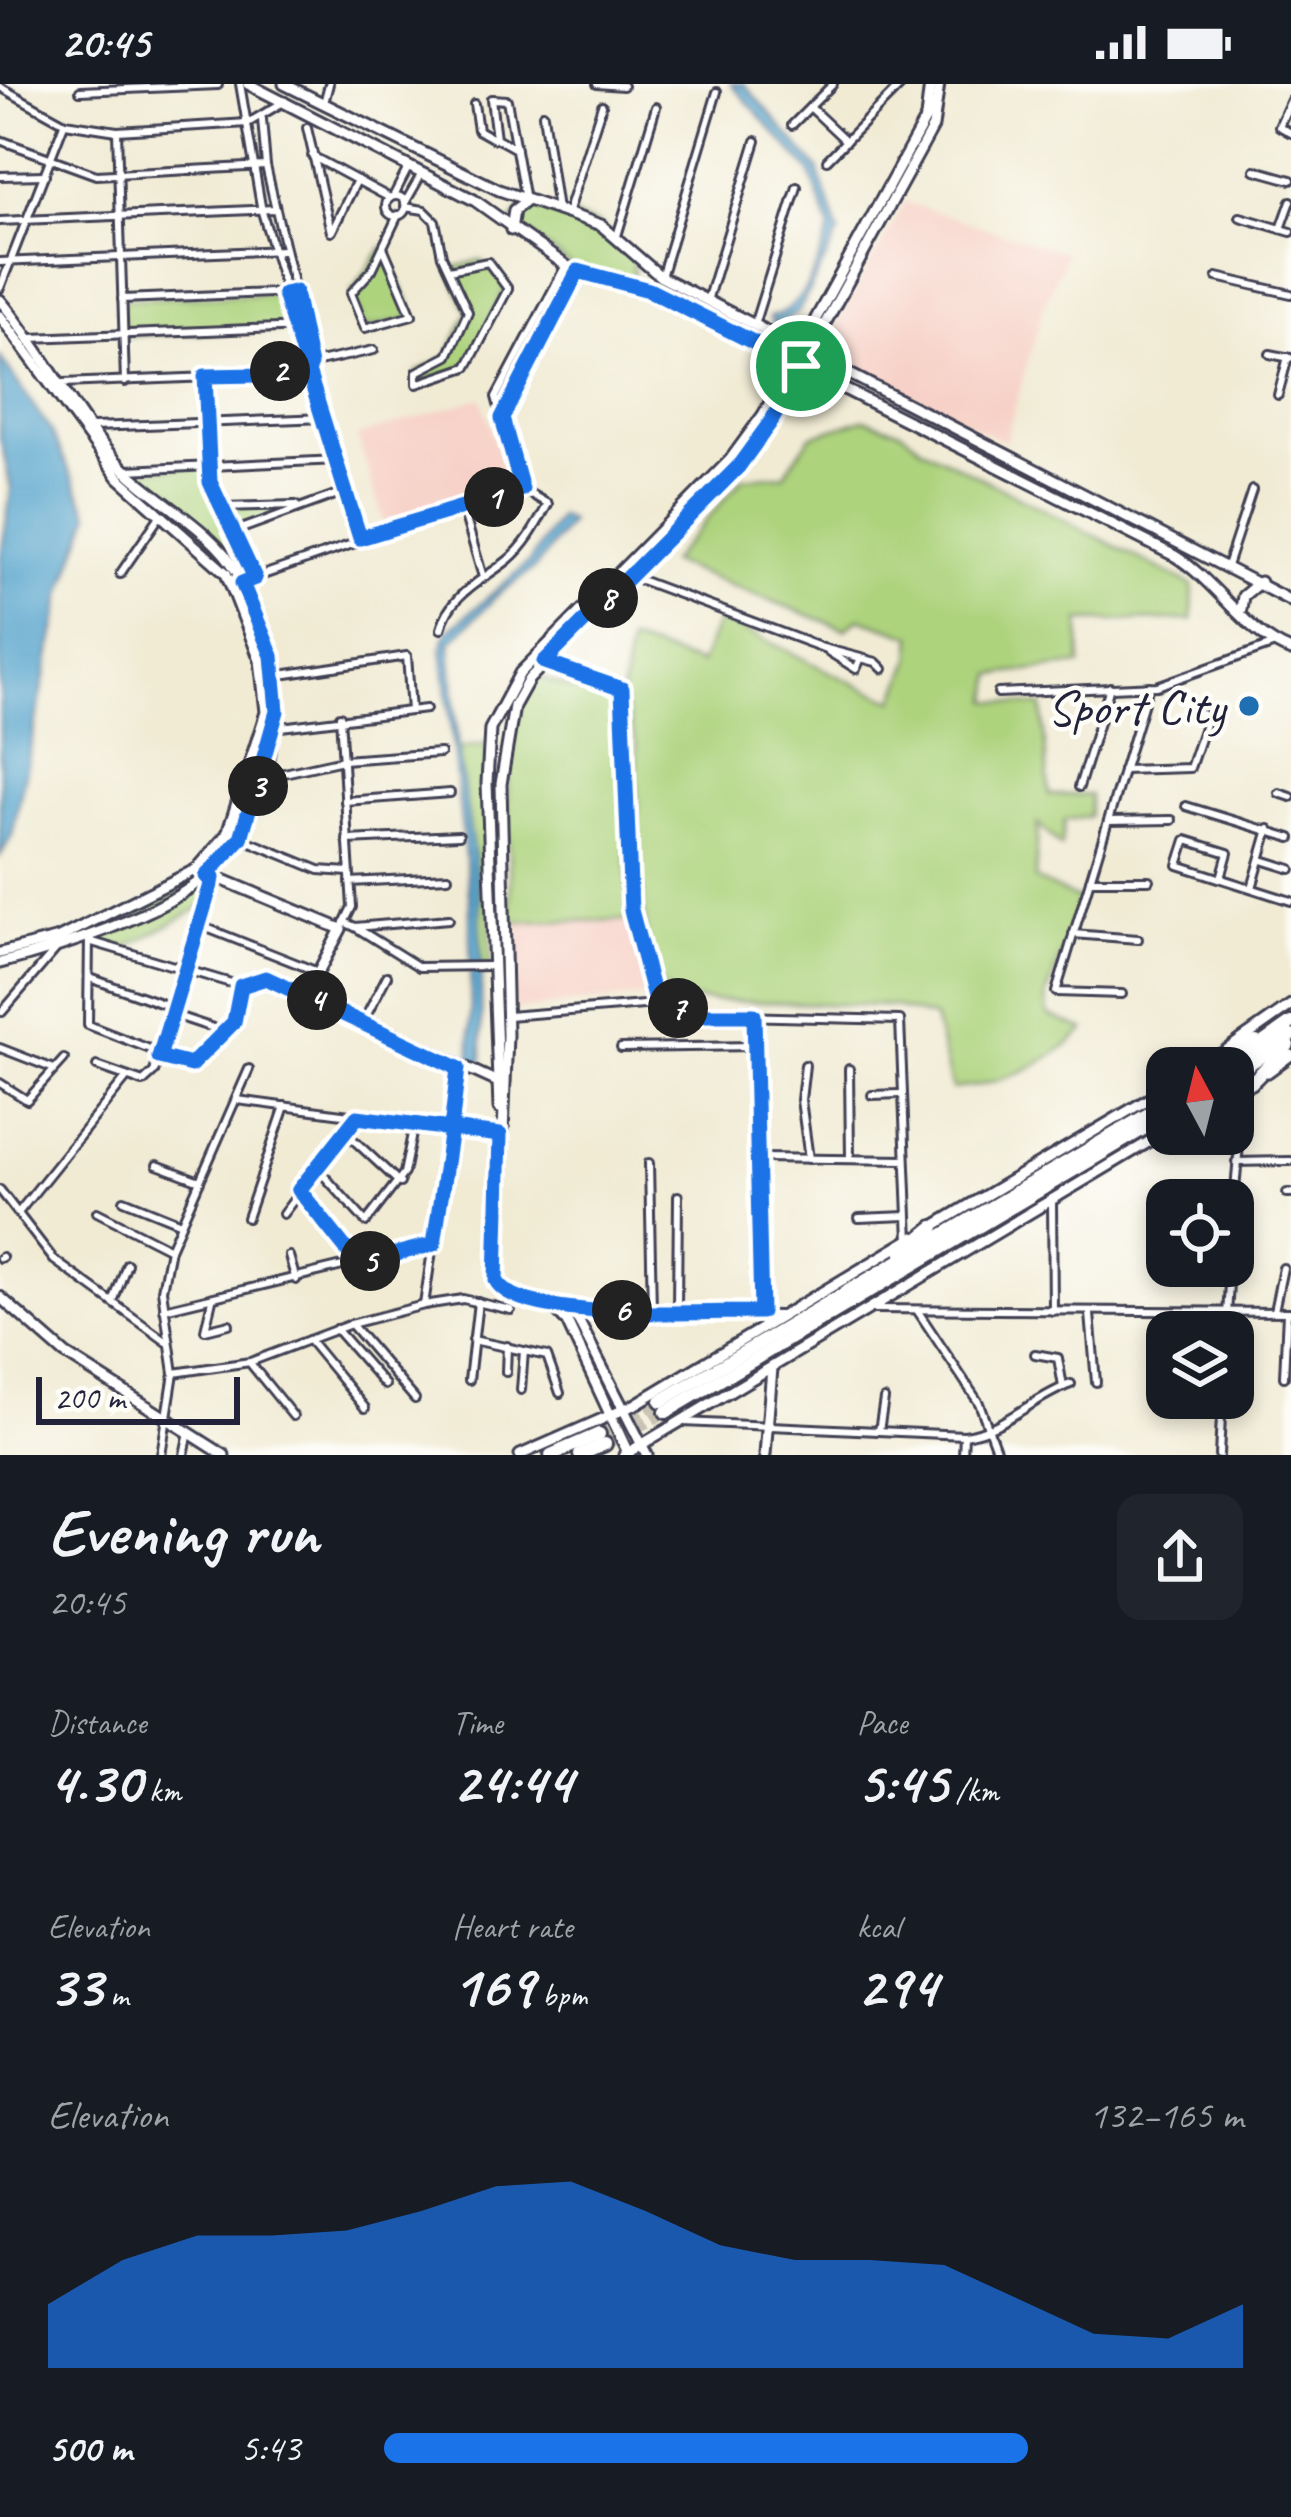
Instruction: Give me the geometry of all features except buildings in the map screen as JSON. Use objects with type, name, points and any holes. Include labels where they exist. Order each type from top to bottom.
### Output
[{"type":"highway","points":[[1254,1050],[1291,1023]]},
{"type":"highway","points":[[1242,1047],[1274,1036]]},
{"type":"highway","points":[[1254,1062],[1291,1038]]},
{"type":"highway","points":[[1254,1078],[1291,1038]]},
{"type":"highway","points":[[875,1283],[1146,1116]]},
{"type":"highway","points":[[663,1407],[1146,1126]]},
{"type":"highway","points":[[875,1283],[934,1227]]},
{"type":"highway","points":[[875,1283],[920,1275]]},
{"type":"highway","points":[[551,1455],[602,1439],[580,1455]]},
{"type":"main road","points":[[244,84],[474,200],[566,265],[628,281],[1175,556],[1275,644],[1291,651]]},
{"type":"main road","points":[[284,84],[526,200],[598,224],[661,277],[1285,592],[1291,601]]},
{"type":"main road","points":[[803,351],[926,118],[930,84]]},
{"type":"main road","points":[[501,1083],[491,966],[487,783],[490,729],[502,699],[556,635],[730,460],[763,415],[934,127],[939,84]]},
{"type":"main road","points":[[511,230],[514,210],[526,200]]},
{"type":"main road","points":[[628,281],[637,270],[634,255]]},
{"type":"main road","points":[[0,300],[127,470],[153,499],[214,544],[272,656],[274,676],[273,728],[241,838],[205,874],[89,938],[0,963]]},
{"type":"main road","points":[[0,316],[119,478],[237,585],[260,660],[266,712],[227,834],[205,874],[59,938],[0,953]]},
{"type":"main road","points":[[645,1450],[567,1314],[550,1304],[514,1298],[496,1280],[507,1016],[505,752],[514,706],[544,662],[738,467],[772,420],[796,363]]},
{"type":"main road","points":[[1242,613],[1243,596],[1260,582]]},
{"type":"main road","points":[[205,874],[343,926],[306,995],[458,1068],[501,1083]]},
{"type":"main road","points":[[1235,1047],[1291,1005]]},
{"type":"main road","points":[[1254,1081],[1291,1055]]},
{"type":"main road","points":[[520,1455],[624,1410],[1146,1101]]},
{"type":"main road","points":[[567,1314],[627,1454],[645,1450],[864,1308],[1146,1143]]},
{"type":"main road","points":[[0,1297],[65,1354],[224,1455]]},
{"type":"main road","points":[[765,1455],[772,1368]]},
{"type":"street","points":[[244,84],[252,169],[262,212],[360,538]]},
{"type":"street","points":[[325,104],[329,84]]},
{"type":"street","points":[[597,84],[623,86]]},
{"type":"street","points":[[792,125],[833,84]]},
{"type":"street","points":[[827,160],[902,84]]},
{"type":"street","points":[[80,91],[218,86]]},
{"type":"street","points":[[0,87],[65,123],[117,131],[248,123],[285,101]]},
{"type":"street","points":[[661,277],[717,92]]},
{"type":"street","points":[[499,141],[490,101],[502,97],[526,200]]},
{"type":"street","points":[[1291,100],[1279,126],[1291,133]]},
{"type":"street","points":[[474,104],[478,130],[516,149]]},
{"type":"street","points":[[562,212],[602,105]]},
{"type":"street","points":[[617,238],[656,107]]},
{"type":"street","points":[[810,107],[846,141]]},
{"type":"street","points":[[543,113],[562,212]]},
{"type":"street","points":[[262,118],[266,166],[299,328]]},
{"type":"street","points":[[0,288],[65,123]]},
{"type":"street","points":[[307,128],[331,232],[358,180]]},
{"type":"street","points":[[117,131],[125,382]]},
{"type":"street","points":[[0,140],[96,175],[266,166]]},
{"type":"street","points":[[707,301],[756,141]]},
{"type":"street","points":[[312,156],[431,215],[449,270],[467,303],[465,327],[448,356],[417,372],[417,384],[467,367],[508,290],[488,262],[449,270]]},
{"type":"street","points":[[398,215],[388,211],[409,166]]},
{"type":"street","points":[[1255,170],[1291,180]]},
{"type":"street","points":[[383,248],[412,315],[364,328],[351,293],[383,248],[422,174]]},
{"type":"street","points":[[0,176],[45,175]]},
{"type":"street","points":[[754,325],[797,187]]},
{"type":"street","points":[[1281,229],[1291,201]]},
{"type":"street","points":[[0,221],[274,209]]},
{"type":"street","points":[[1240,217],[1291,232]]},
{"type":"street","points":[[0,262],[284,250]]},
{"type":"street","points":[[440,629],[453,604],[527,540],[548,504],[522,489],[496,397],[566,265]]},
{"type":"street","points":[[502,418],[578,271]]},
{"type":"street","points":[[1217,277],[1291,294]]},
{"type":"street","points":[[122,299],[295,292]]},
{"type":"street","points":[[31,338],[299,328]]},
{"type":"street","points":[[63,383],[259,375],[374,350]]},
{"type":"street","points":[[1270,354],[1290,358],[1277,395]]},
{"type":"street","points":[[205,376],[209,466],[221,507],[255,578]]},
{"type":"street","points":[[93,427],[326,418]]},
{"type":"street","points":[[127,470],[338,460]]},
{"type":"street","points":[[237,585],[360,538],[522,489]]},
{"type":"street","points":[[1227,566],[1252,490]]},
{"type":"street","points":[[233,532],[346,491]]},
{"type":"street","points":[[221,507],[306,505]]},
{"type":"street","points":[[462,506],[483,577]]},
{"type":"street","points":[[120,574],[160,516]]},
{"type":"street","points":[[630,576],[883,669]]},
{"type":"street","points":[[998,693],[1149,686],[1275,644]]},
{"type":"street","points":[[274,676],[407,656],[411,711]]},
{"type":"street","points":[[544,662],[622,689],[631,910],[656,1004]]},
{"type":"street","points":[[1122,994],[1056,992],[1149,686]]},
{"type":"street","points":[[1079,787],[1110,687]]},
{"type":"street","points":[[273,728],[340,716],[426,709]]},
{"type":"street","points":[[1123,770],[1186,771],[1206,721],[1202,714],[1186,713]]},
{"type":"street","points":[[340,716],[352,907],[343,926],[448,919]]},
{"type":"street","points":[[260,778],[343,760],[440,753]]},
{"type":"street","points":[[345,801],[450,793]]},
{"type":"street","points":[[1279,793],[1291,797]]},
{"type":"street","points":[[1186,806],[1291,838]]},
{"type":"street","points":[[1108,821],[1172,820]]},
{"type":"street","points":[[1252,888],[1269,829]]},
{"type":"street","points":[[347,840],[459,835]]},
{"type":"street","points":[[241,838],[319,870],[349,872]]},
{"type":"street","points":[[1221,878],[1228,853],[1186,840],[1178,865],[1291,901]]},
{"type":"street","points":[[1262,860],[1291,869]]},
{"type":"street","points":[[97,1066],[143,1082],[159,1057],[199,926],[205,874]]},
{"type":"street","points":[[350,882],[448,878]]},
{"type":"street","points":[[1090,880],[1149,880]]},
{"type":"street","points":[[199,926],[319,972]]},
{"type":"street","points":[[355,927],[419,967],[491,966]]},
{"type":"street","points":[[1073,934],[1138,939]]},
{"type":"street","points":[[241,986],[234,1022],[191,1065],[159,1057],[92,1031],[89,938],[186,973],[241,986],[266,978],[306,995]]},
{"type":"street","points":[[2,1012],[56,949]]},
{"type":"street","points":[[363,1022],[387,976]]},
{"type":"street","points":[[89,978],[225,1032]]},
{"type":"street","points":[[507,1016],[656,1004],[704,1015],[900,1020],[909,1240]]},
{"type":"street","points":[[754,1015],[763,1328]]},
{"type":"street","points":[[620,1048],[755,1046]]},
{"type":"street","points":[[0,1048],[54,1069]]},
{"type":"street","points":[[0,1083],[24,1101],[64,1059]]},
{"type":"street","points":[[805,1065],[801,1100],[809,1159]]},
{"type":"street","points":[[424,1305],[458,1068]]},
{"type":"street","points":[[161,1455],[174,1373],[162,1286],[170,1249],[249,1069]]},
{"type":"street","points":[[849,1069],[850,1159]]},
{"type":"street","points":[[18,1213],[127,1077]]},
{"type":"street","points":[[872,1095],[900,1094]]},
{"type":"street","points":[[237,1100],[500,1135]]},
{"type":"street","points":[[247,1218],[285,1106]]},
{"type":"street","points":[[283,1214],[357,1117]]},
{"type":"street","points":[[317,1168],[366,1222],[400,1183],[414,1124]]},
{"type":"street","points":[[345,1132],[400,1183]]},
{"type":"street","points":[[1235,1179],[1237,1155]]},
{"type":"street","points":[[760,1158],[905,1160]]},
{"type":"street","points":[[1236,1162],[1291,1161]]},
{"type":"street","points":[[649,1163],[652,1310]]},
{"type":"street","points":[[157,1165],[200,1181]]},
{"type":"street","points":[[0,1190],[54,1260],[170,1344]]},
{"type":"street","points":[[299,1190],[358,1264]]},
{"type":"street","points":[[677,1310],[678,1196]]},
{"type":"street","points":[[1052,1197],[1052,1311]]},
{"type":"street","points":[[124,1200],[181,1223]]},
{"type":"street","points":[[97,1212],[170,1249]]},
{"type":"street","points":[[860,1218],[908,1216]]},
{"type":"street","points":[[164,1309],[434,1244]]},
{"type":"street","points":[[289,1256],[296,1280]]},
{"type":"street","points":[[113,1302],[128,1264]]},
{"type":"street","points":[[1274,1311],[1282,1268]]},
{"type":"street","points":[[174,1373],[250,1362],[351,1324],[424,1305],[463,1299],[511,1310]]},
{"type":"street","points":[[212,1300],[205,1330],[229,1324]]},
{"type":"street","points":[[469,1380],[478,1302]]},
{"type":"street","points":[[864,1308],[1146,1312]]},
{"type":"street","points":[[567,1314],[677,1310],[783,1316]]},
{"type":"street","points":[[917,1310],[990,1429],[998,1455]]},
{"type":"street","points":[[1254,1311],[1289,1312],[1284,1377]]},
{"type":"street","points":[[1090,1312],[1096,1382]]},
{"type":"street","points":[[351,1324],[415,1399]]},
{"type":"street","points":[[336,1329],[385,1385]]},
{"type":"street","points":[[309,1340],[365,1408]]},
{"type":"street","points":[[473,1340],[549,1358],[560,1393]]},
{"type":"street","points":[[506,1372],[507,1346]]},
{"type":"street","points":[[521,1390],[524,1350]]},
{"type":"street","points":[[683,1422],[964,1435],[990,1429],[1067,1386],[1058,1358],[1035,1354]]},
{"type":"street","points":[[250,1362],[293,1416]]},
{"type":"street","points":[[879,1431],[884,1399]]},
{"type":"street","points":[[1219,1455],[1221,1419]]},
{"type":"street","points":[[184,1455],[189,1432]]},
{"type":"street","points":[[963,1455],[964,1435]]},
{"type":"shaded area","points":[[905,202],[1066,253],[1043,309],[1005,442],[822,350]]},
{"type":"shaded area","points":[[481,398],[509,484],[384,523],[357,436]]},
{"type":"shaded area","points":[[630,920],[651,996],[514,1010],[511,922]]},
{"type":"green space","points":[[526,201],[598,224],[633,255],[634,275],[628,281],[577,271],[512,221]]},
{"type":"green space","points":[[383,247],[411,307],[408,319],[365,328],[351,293]]},
{"type":"green space","points":[[480,260],[507,284],[467,366],[417,384],[417,372],[448,356],[468,312],[449,270]]},
{"type":"green space","points":[[284,294],[295,329],[122,336],[122,299]]},
{"type":"green space","points":[[864,419],[901,431],[923,448],[1193,586],[1192,620],[1080,621],[1081,665],[993,675],[990,701],[1042,706],[1049,795],[1090,795],[1089,817],[1065,820],[1061,847],[1038,824],[1035,879],[1081,901],[1046,997],[1048,1015],[1085,1030],[1023,1071],[971,1087],[952,1089],[934,1018],[892,1006],[693,1000],[663,989],[648,952],[638,840],[637,746],[622,695],[629,641],[700,664],[718,621],[895,700],[911,660],[913,636],[859,618],[845,629],[670,562],[743,478],[784,475],[811,436]]},
{"type":"green space","points":[[209,466],[222,507],[306,505],[233,532],[255,578],[243,583],[214,544],[127,470]]},
{"type":"green space","points":[[535,676],[616,704],[630,920],[511,922],[510,764],[522,704]]},
{"type":"green space","points":[[486,744],[491,966],[481,966],[480,899],[458,749]]},
{"type":"green space","points":[[206,876],[213,878],[205,905],[120,951],[89,941]]},
{"type":"water","points":[[731,84],[744,84],[818,169],[839,233],[798,313],[774,326],[770,317],[793,305],[809,282],[830,230],[810,172]]},
{"type":"water","points":[[0,357],[51,431],[90,515],[63,591],[12,836],[0,856],[0,562],[11,489],[0,436]]},
{"type":"water","points":[[559,516],[570,522],[536,567],[499,594],[450,643],[458,749],[480,899],[482,1063],[471,1060],[470,902],[442,648],[447,632],[530,561]]},
{"type":"tunnel","points":[[599,1434],[661,1401]]},
{"type":"tunnel","points":[[605,1444],[666,1412]]},
{"type":"place","name":"Sport City","points":[[1249,706]]},
{"type":"route","points":[[801,366],[628,281],[578,271],[502,418],[522,489],[360,538],[302,337],[284,294],[295,292],[302,337],[310,365],[259,375],[205,376],[210,482],[255,578],[242,583],[272,656],[277,711],[241,838],[206,876],[213,878],[159,1057],[191,1065],[234,1022],[241,986],[266,978],[458,1068],[451,1129],[357,1117],[299,1190],[358,1264],[434,1244],[451,1129],[500,1135],[496,1280],[507,1294],[559,1305],[570,1312],[761,1312],[754,1015],[704,1015],[656,1004],[631,910],[622,689],[544,662],[738,467],[772,420],[801,366]]}]
